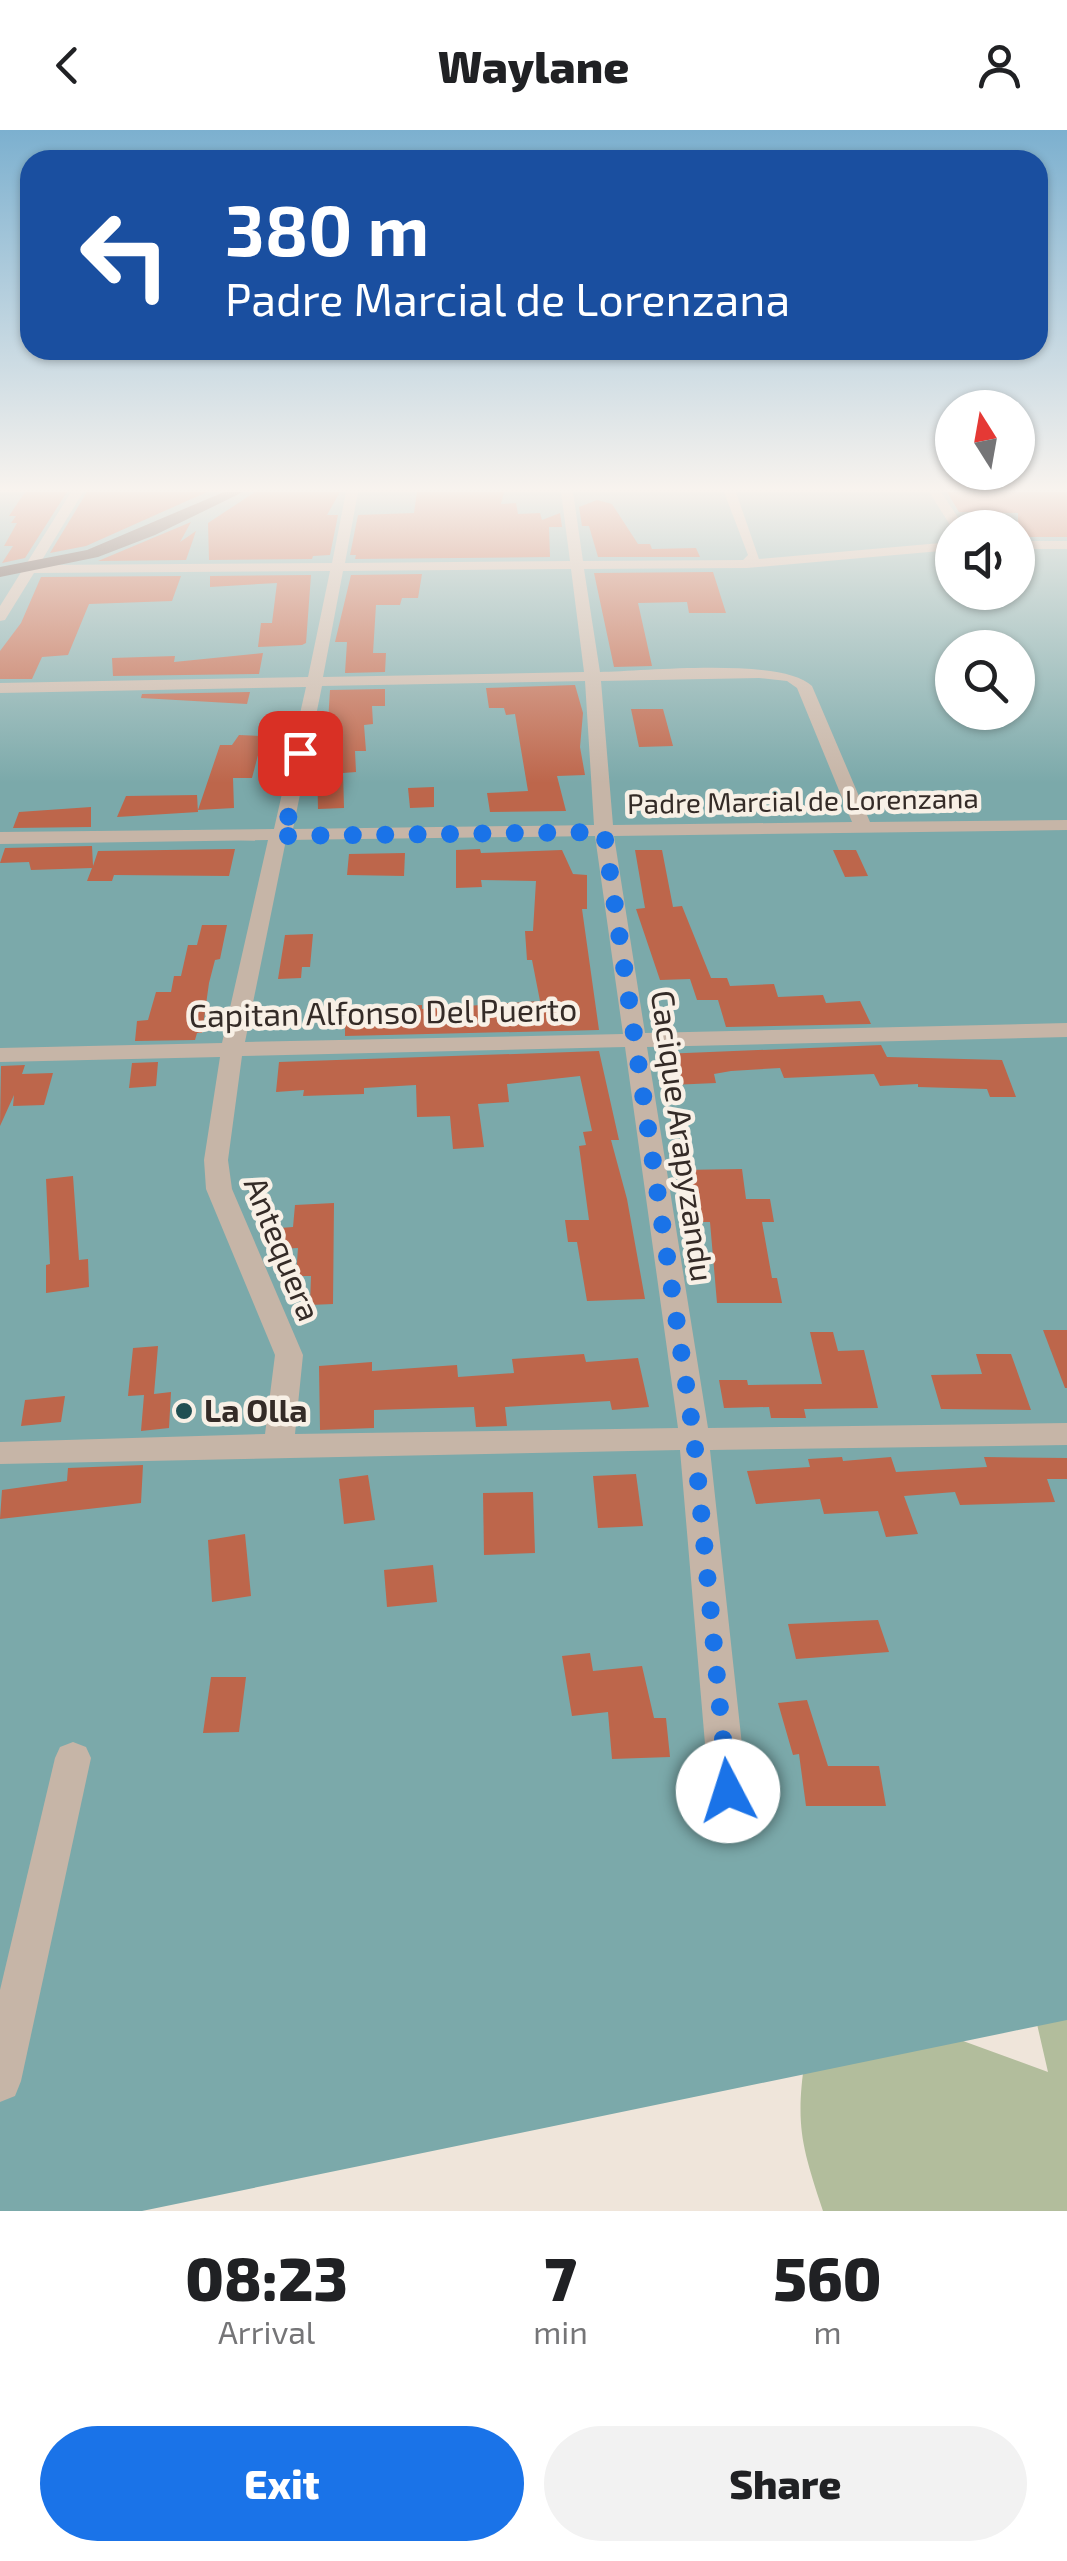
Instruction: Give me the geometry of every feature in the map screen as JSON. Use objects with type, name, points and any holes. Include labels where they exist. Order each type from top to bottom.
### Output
[{"type":"street","points":[[0,617],[17,589]]},
{"type":"street","name":"Antequera","points":[[280,1445],[289,1355],[219,1189],[216,1160],[232,1049],[278,836],[287,824],[334,589]]},
{"type":"street","name":"Cacique Arapyzandu","points":[[580,589],[593,678],[604,832],[694,1438],[728,1791]]},
{"type":"street","points":[[0,688],[758,673],[801,681],[863,826]]},
{"type":"street","name":"Padre Marcial de Lorenzana","points":[[0,838],[1067,826]]},
{"type":"street","name":"Capitan Alfonso Del Puerto","points":[[0,1055],[1067,1030]]},
{"type":"street","points":[[0,1454],[280,1445],[1067,1434]]},
{"type":"street","points":[[0,2081],[72,1758]]},
{"type":"green space","points":[[1067,1883],[1067,2211],[823,2211],[802,2136],[805,2058],[889,2014],[1048,2072],[1026,1976]]},
{"type":"water","points":[[0,589],[935,589],[935,610],[1035,610],[1035,589],[1067,589],[1067,2020],[142,2211],[0,2211]]},
{"type":"building","points":[[36,589],[176,589],[172,601],[89,604],[68,655],[42,657],[32,679],[0,679],[0,651],[21,623]]},
{"type":"building","points":[[276,589],[310,589],[306,643],[258,647],[261,623],[272,623]]},
{"type":"building","points":[[348,589],[419,589],[418,598],[402,598],[400,605],[376,605],[373,653],[386,653],[385,672],[345,673],[347,642],[335,642]]},
{"type":"building","points":[[597,589],[718,589],[726,613],[689,613],[687,602],[638,603],[652,666],[614,667]]},
{"type":"building","points":[[263,653],[259,674],[113,676],[112,658],[175,656],[174,662]]},
{"type":"building","points":[[575,685],[583,713],[580,747],[585,775],[557,776],[566,811],[490,812],[487,793],[528,791],[515,714],[506,715],[504,708],[489,708],[486,688]]},
{"type":"building","points":[[385,689],[385,706],[372,706],[373,724],[364,725],[366,751],[355,751],[356,772],[343,773],[344,808],[318,809],[317,763],[319,754],[326,754],[330,690]]},
{"type":"building","points":[[250,692],[247,704],[141,698],[142,694]]},
{"type":"building","points":[[631,709],[663,709],[673,746],[639,747]]},
{"type":"building","points":[[239,735],[263,736],[252,778],[233,778],[234,808],[198,810],[220,745],[232,745]]},
{"type":"building","points":[[434,787],[434,807],[410,808],[408,788]]},
{"type":"building","points":[[197,795],[198,812],[117,817],[126,796]]},
{"type":"building","points":[[91,807],[91,827],[13,828],[19,812]]},
{"type":"building","points":[[92,846],[93,866],[98,851],[235,849],[229,876],[114,875],[112,881],[87,881],[92,868],[31,870],[29,862],[0,863],[5,848]]},
{"type":"building","points":[[480,849],[481,853],[562,850],[573,874],[587,875],[587,909],[582,909],[599,1030],[345,1036],[345,1015],[387,1013],[387,1007],[422,1005],[422,1009],[540,1001],[532,960],[527,960],[525,931],[533,931],[536,881],[481,880],[482,887],[456,888],[456,850]]},
{"type":"building","points":[[635,850],[662,850],[673,907],[682,906],[711,978],[727,978],[730,986],[774,984],[778,997],[823,995],[826,1003],[860,1001],[871,1024],[726,1027],[718,1000],[697,1000],[690,979],[660,980],[636,909],[645,908]]},
{"type":"building","points":[[833,850],[856,850],[868,876],[845,877]]},
{"type":"building","points":[[405,853],[404,876],[347,875],[349,854]]},
{"type":"building","points":[[202,925],[227,925],[220,959],[215,960],[209,983],[202,1033],[197,1033],[195,1040],[135,1041],[137,1021],[148,1020],[156,992],[171,992],[174,976],[181,976],[188,945],[197,945]]},
{"type":"building","points":[[313,934],[310,967],[302,967],[301,978],[278,979],[285,935]]},
{"type":"building","points":[[881,1045],[887,1057],[1002,1060],[1016,1097],[990,1097],[987,1089],[918,1084],[880,1086],[874,1074],[784,1078],[780,1068],[714,1074],[716,1083],[671,1085],[662,1054]]},
{"type":"building","points":[[599,1051],[619,1140],[611,1140],[627,1199],[645,1299],[587,1301],[577,1242],[568,1242],[565,1220],[589,1220],[579,1146],[586,1145],[583,1132],[592,1131],[580,1076],[507,1084],[509,1102],[478,1104],[484,1147],[453,1149],[450,1116],[417,1117],[416,1085],[364,1088],[364,1094],[303,1096],[304,1090],[276,1092],[279,1062]]},
{"type":"building","points":[[158,1062],[156,1086],[129,1088],[132,1063]]},
{"type":"building","points":[[25,1065],[22,1074],[53,1073],[44,1105],[13,1106],[14,1095],[0,1126],[1,1066]]},
{"type":"building","points":[[742,1169],[746,1199],[770,1199],[774,1222],[762,1222],[772,1278],[777,1278],[782,1303],[717,1303],[710,1222],[688,1222],[681,1170]]},
{"type":"building","points":[[73,1176],[79,1260],[88,1259],[89,1287],[46,1293],[46,1265],[50,1264],[46,1179]]},
{"type":"building","points":[[334,1203],[333,1304],[310,1305],[311,1276],[296,1276],[298,1248],[278,1249],[280,1228],[293,1227],[295,1205]]},
{"type":"building","points":[[1043,1330],[1067,1330],[1067,1388],[1065,1388]]},
{"type":"building","points":[[810,1332],[833,1332],[838,1351],[864,1350],[878,1408],[804,1409],[806,1418],[771,1418],[769,1407],[724,1408],[719,1380],[747,1380],[748,1385],[822,1384]]},
{"type":"building","points":[[158,1346],[154,1394],[171,1392],[169,1428],[141,1431],[144,1395],[128,1396],[133,1348]]},
{"type":"building","points":[[584,1354],[586,1362],[638,1358],[649,1407],[612,1410],[610,1401],[505,1407],[507,1426],[476,1427],[474,1407],[374,1410],[374,1428],[320,1430],[319,1366],[372,1362],[372,1371],[457,1365],[458,1377],[514,1373],[512,1359]]},
{"type":"building","points":[[976,1354],[1011,1354],[1031,1410],[941,1409],[931,1375],[982,1374]]},
{"type":"building","points":[[65,1396],[61,1422],[21,1426],[25,1400]]},
{"type":"building","points":[[842,1457],[843,1461],[891,1457],[896,1472],[987,1467],[984,1457],[1067,1458],[1067,1479],[1047,1479],[1055,1502],[960,1505],[955,1492],[904,1496],[918,1534],[886,1537],[878,1511],[824,1514],[820,1499],[756,1504],[747,1471],[810,1467],[808,1459]]},
{"type":"building","points":[[143,1465],[141,1503],[0,1519],[2,1490],[67,1481],[68,1468]]},
{"type":"building","points":[[636,1474],[643,1526],[598,1528],[593,1476]]},
{"type":"building","points":[[368,1475],[375,1520],[344,1524],[339,1479]]},
{"type":"building","points":[[533,1492],[535,1553],[484,1555],[483,1493]]},
{"type":"building","points":[[245,1534],[251,1596],[212,1602],[208,1540]]},
{"type":"building","points":[[433,1565],[437,1602],[387,1607],[384,1570]]},
{"type":"building","points":[[878,1620],[889,1652],[796,1659],[788,1624]]},
{"type":"building","points":[[590,1653],[593,1671],[642,1666],[654,1718],[666,1718],[670,1757],[612,1759],[608,1712],[572,1716],[562,1656]]},
{"type":"building","points":[[211,1677],[246,1677],[239,1732],[203,1733]]},
{"type":"building","points":[[807,1700],[828,1766],[879,1766],[886,1806],[806,1806],[799,1754],[793,1755],[778,1703]]},
{"type":"place","name":"La Olla","points":[[184,1411]]},
{"type":"route","points":[[300,753],[287,824],[278,836],[604,832],[694,1438],[728,1791]]}]
